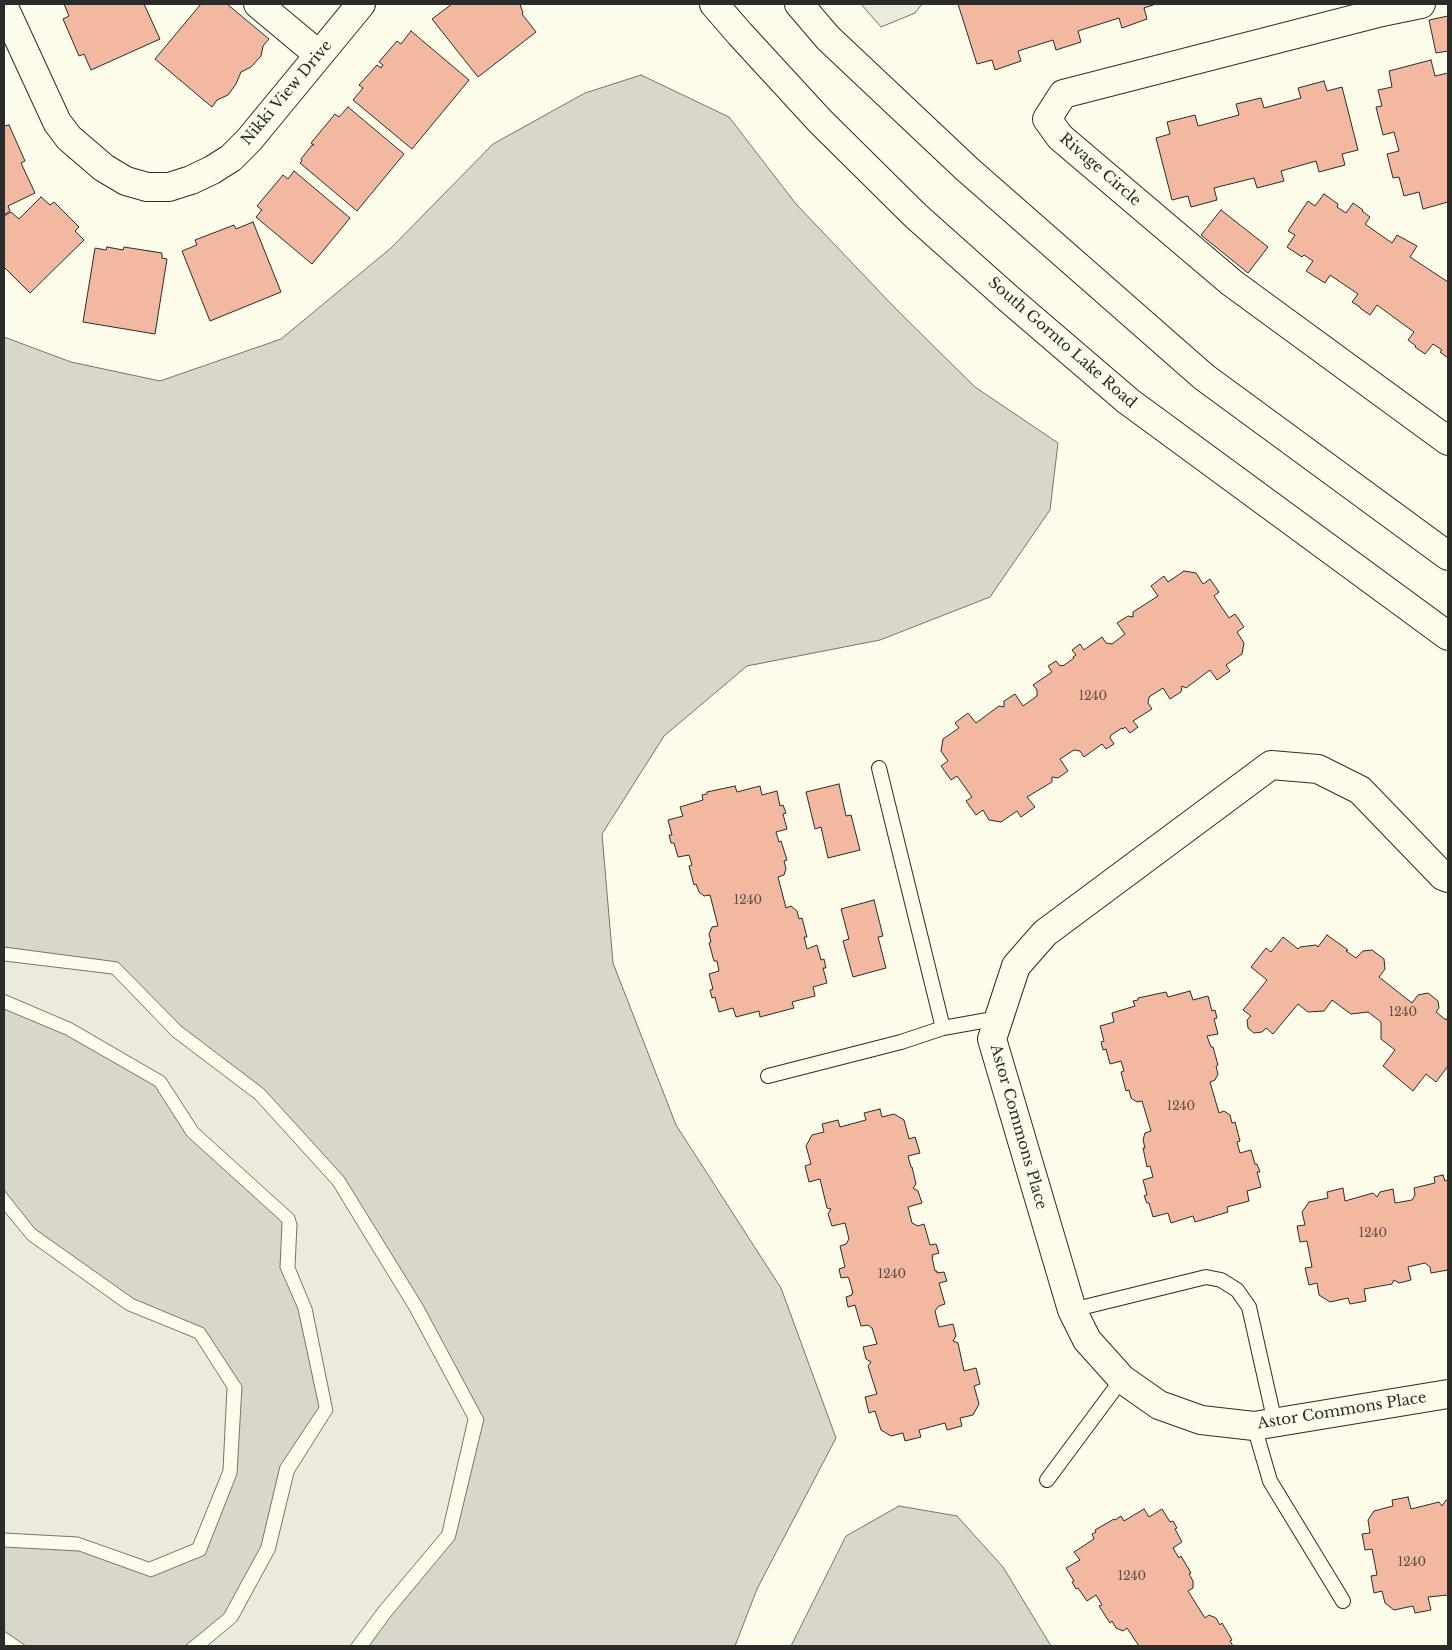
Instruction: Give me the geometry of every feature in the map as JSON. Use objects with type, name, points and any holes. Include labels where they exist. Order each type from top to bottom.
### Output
[{"type":"street","points":[[258,4],[319,55]]},
{"type":"street","name":"Nikki View Drive","points":[[4,7],[57,122],[70,138],[104,168],[126,180],[147,187],[169,187],[191,180],[231,158],[249,140],[361,4]]},
{"type":"street","name":"South Gornto Lake Road","points":[[714,4],[820,121],[916,216],[1017,306],[1128,401],[1448,636]]},
{"type":"street","points":[[799,4],[828,38],[967,169],[1204,377],[1448,556]]},
{"type":"street","name":"Rivage Circle","points":[[1421,4],[1382,12],[1063,94],[1047,119],[1060,137],[1232,283],[1448,442]]},
{"type":"street","name":"Astor Commons Place","points":[[1447,874],[1360,790],[1318,769],[1271,765],[1045,933],[1016,966],[992,1039],[1072,1310],[1087,1340],[1122,1380],[1160,1405],[1201,1420],[1264,1425],[1448,1394]]},
{"type":"lane","points":[[879,768],[943,1028]]},
{"type":"lane","points":[[768,1076],[901,1042],[943,1028],[999,1018]]},
{"type":"lane","points":[[1072,1310],[1206,1277],[1221,1280],[1237,1290],[1249,1307],[1270,1481],[1343,1601]]},
{"type":"lane","points":[[1047,1480],[1122,1380]]},
{"type":"shaded area","points":[[861,4],[922,4],[915,13],[881,27]]},
{"type":"shaded area","points":[[641,75],[729,117],[796,204],[896,309],[975,387],[1058,443],[1050,510],[990,597],[880,640],[747,666],[664,736],[602,834],[613,963],[676,1125],[781,1288],[836,1438],[757,1589],[735,1646],[369,1646],[391,1616],[455,1539],[484,1419],[423,1305],[344,1177],[264,1089],[181,1026],[118,962],[4,947],[4,337],[71,362],[160,381],[281,339],[391,248],[493,144],[585,93]]},
{"type":"shaded area","points":[[4,961],[112,974],[173,1037],[255,1099],[333,1185],[410,1311],[468,1419],[442,1532],[379,1607],[350,1646],[207,1646],[237,1621],[275,1551],[294,1473],[333,1411],[312,1308],[295,1267],[297,1224],[294,1215],[198,1128],[165,1077],[72,1023],[4,994]]},
{"type":"shaded area","points":[[4,1009],[66,1035],[155,1086],[187,1136],[282,1222],[280,1268],[298,1309],[319,1407],[280,1466],[261,1546],[224,1614],[185,1646],[26,1646],[4,1631],[4,1547],[79,1551],[151,1577],[205,1555],[237,1474],[242,1386],[204,1328],[134,1299],[35,1229],[4,1190]]},
{"type":"shaded area","points":[[4,1211],[28,1240],[126,1310],[195,1338],[227,1388],[223,1470],[193,1544],[149,1562],[78,1537],[4,1533]]},
{"type":"shaded area","points":[[899,1506],[957,1516],[1003,1567],[1051,1646],[791,1646],[846,1536]]},
{"type":"building","points":[[64,4],[144,4],[160,39],[91,70],[84,54],[79,56],[63,19],[69,16]]},
{"type":"building","points":[[201,4],[227,4],[269,39],[263,46],[261,56],[251,67],[241,72],[236,84],[228,95],[217,100],[212,107],[155,59]]},
{"type":"building","points":[[452,4],[520,4],[522,14],[536,32],[478,77],[432,19]]},
{"type":"building","points":[[958,4],[1156,4],[1144,8],[1147,19],[1122,28],[1119,18],[1078,31],[1081,42],[1056,50],[1053,40],[1018,51],[1021,61],[995,70],[992,60],[977,64]]},
{"type":"building","points":[[1448,16],[1448,51],[1436,53],[1429,20]]},
{"type":"building","points":[[411,31],[469,80],[412,149],[353,100],[363,88],[359,85],[377,65],[381,68],[383,65],[379,62],[397,41],[401,44]]},
{"type":"building","points":[[1431,60],[1435,76],[1448,73],[1448,202],[1423,209],[1419,192],[1404,196],[1399,177],[1393,178],[1387,154],[1399,151],[1394,132],[1383,135],[1376,107],[1382,106],[1378,90],[1392,87],[1389,71]]},
{"type":"building","points":[[1324,81],[1327,91],[1342,87],[1358,150],[1342,154],[1345,165],[1319,172],[1316,161],[1281,171],[1284,181],[1257,188],[1254,178],[1214,188],[1217,200],[1191,207],[1188,196],[1172,200],[1156,138],[1170,134],[1167,122],[1195,115],[1198,126],[1239,115],[1236,104],[1261,98],[1264,108],[1301,98],[1298,88]]},
{"type":"building","points":[[348,107],[404,154],[357,211],[300,163],[301,159],[314,145],[311,143],[335,114],[339,117]]},
{"type":"building","points":[[9,125],[25,161],[21,163],[35,193],[8,206],[10,211],[4,215],[4,126]]},
{"type":"building","points":[[294,171],[350,218],[312,264],[256,217],[262,210],[257,206],[283,175],[288,179]]},
{"type":"building","points":[[1324,194],[1338,204],[1337,207],[1346,213],[1353,203],[1363,210],[1370,217],[1365,224],[1392,243],[1397,235],[1417,246],[1410,257],[1448,282],[1448,358],[1440,352],[1442,350],[1433,344],[1425,354],[1408,340],[1414,332],[1377,305],[1370,315],[1352,302],[1358,294],[1330,275],[1325,283],[1306,271],[1313,261],[1304,255],[1302,257],[1287,247],[1295,235],[1288,231],[1308,201],[1315,206]]},
{"type":"building","points":[[41,197],[50,205],[54,202],[79,227],[75,231],[84,240],[30,293],[4,267],[4,216],[11,212],[19,219]]},
{"type":"building","points":[[1221,210],[1268,247],[1248,273],[1201,235]]},
{"type":"building","points":[[253,222],[281,292],[210,321],[182,251],[197,245],[195,240],[234,225],[236,229]]},
{"type":"building","points":[[107,247],[123,250],[124,247],[162,253],[162,258],[167,259],[155,334],[83,322],[95,248],[106,250]]},
{"type":"building","points":[[1184,571],[1196,573],[1203,584],[1210,579],[1219,592],[1214,596],[1229,618],[1235,614],[1244,627],[1237,632],[1244,643],[1242,654],[1226,665],[1230,671],[1217,680],[1210,670],[1186,688],[1182,686],[1181,692],[1170,699],[1163,688],[1149,697],[1148,703],[1152,709],[1133,721],[1138,727],[1130,733],[1125,727],[1122,728],[1111,735],[1110,738],[1114,744],[1106,749],[1102,744],[1084,757],[1080,751],[1074,750],[1060,759],[1068,771],[1058,778],[1052,777],[1052,782],[1027,797],[1035,807],[1021,817],[1017,811],[1001,822],[989,820],[983,810],[976,815],[966,801],[972,797],[957,776],[951,780],[941,766],[948,761],[941,751],[943,739],[959,728],[955,723],[968,713],[976,723],[999,706],[1004,707],[1004,701],[1015,694],[1023,706],[1037,696],[1037,690],[1033,685],[1052,672],[1048,666],[1056,661],[1060,666],[1063,666],[1074,658],[1076,655],[1072,650],[1080,644],[1084,650],[1102,637],[1106,643],[1112,644],[1125,634],[1117,623],[1128,616],[1133,617],[1133,612],[1158,596],[1151,586],[1164,576],[1168,582]]},
{"type":"building","points":[[839,784],[846,816],[851,815],[860,850],[828,858],[821,827],[815,829],[806,792]]},
{"type":"building","points":[[735,786],[737,792],[760,786],[762,795],[777,791],[780,806],[783,805],[786,813],[783,814],[787,829],[776,832],[787,860],[784,861],[786,869],[784,875],[778,877],[786,908],[791,906],[797,911],[799,919],[802,918],[807,937],[804,937],[807,949],[817,945],[821,960],[824,959],[826,968],[823,968],[827,983],[813,987],[815,996],[792,1002],[794,1008],[760,1017],[759,1011],[736,1017],[733,1008],[719,1012],[715,997],[712,998],[710,990],[713,989],[709,974],[719,971],[709,943],[711,942],[709,934],[712,927],[718,926],[710,895],[704,896],[699,892],[696,884],[694,885],[689,866],[692,865],[689,855],[678,857],[674,843],[671,843],[669,835],[672,835],[668,820],[683,816],[680,807],[703,800],[702,795],[707,794],[707,792]]},
{"type":"building","points":[[874,900],[883,936],[878,937],[886,968],[853,977],[843,941],[849,939],[841,909]]},
{"type":"building","points":[[1327,935],[1356,958],[1363,951],[1372,950],[1384,959],[1385,969],[1379,977],[1412,1003],[1418,995],[1428,993],[1438,1001],[1439,1008],[1436,1012],[1446,1020],[1448,1017],[1448,1066],[1436,1082],[1426,1074],[1413,1091],[1383,1066],[1395,1050],[1381,1039],[1381,1022],[1368,1012],[1351,1014],[1332,1000],[1324,1011],[1308,1012],[1298,1004],[1273,1034],[1266,1028],[1262,1032],[1254,1033],[1248,1028],[1247,1020],[1251,1016],[1243,1010],[1267,980],[1251,967],[1266,948],[1271,952],[1283,937],[1298,949],[1300,947],[1316,945],[1318,947]]},
{"type":"building","points":[[1190,991],[1193,1000],[1208,996],[1212,1011],[1215,1010],[1217,1018],[1214,1019],[1218,1034],[1207,1036],[1211,1047],[1213,1047],[1218,1065],[1216,1066],[1218,1074],[1215,1080],[1210,1082],[1219,1113],[1224,1111],[1230,1115],[1232,1123],[1235,1122],[1240,1141],[1237,1142],[1240,1153],[1251,1150],[1255,1164],[1257,1164],[1260,1172],[1257,1172],[1261,1187],[1247,1191],[1249,1201],[1227,1207],[1228,1212],[1195,1222],[1193,1216],[1171,1223],[1168,1213],[1153,1217],[1149,1203],[1147,1203],[1144,1196],[1147,1195],[1143,1180],[1153,1177],[1150,1166],[1147,1167],[1143,1140],[1145,1133],[1151,1131],[1142,1101],[1137,1102],[1131,1098],[1129,1090],[1126,1091],[1121,1072],[1124,1071],[1121,1061],[1110,1064],[1106,1049],[1103,1050],[1101,1042],[1104,1041],[1100,1026],[1114,1022],[1112,1013],[1135,1006],[1133,1001],[1138,1000],[1138,998],[1166,992],[1168,997]]},
{"type":"building","points":[[880,1109],[882,1117],[894,1114],[904,1120],[909,1139],[915,1137],[920,1153],[908,1156],[916,1184],[913,1188],[918,1191],[922,1203],[908,1207],[912,1223],[918,1226],[924,1224],[930,1245],[936,1244],[939,1253],[932,1255],[935,1271],[937,1273],[944,1272],[947,1281],[939,1283],[945,1304],[939,1306],[935,1311],[939,1327],[953,1324],[956,1336],[953,1341],[958,1343],[964,1371],[976,1368],[980,1384],[974,1386],[979,1404],[973,1415],[960,1418],[962,1426],[947,1430],[945,1423],[919,1430],[921,1437],[905,1441],[903,1433],[891,1436],[881,1430],[875,1411],[869,1413],[865,1397],[877,1394],[868,1366],[871,1362],[866,1359],[863,1347],[877,1344],[872,1328],[868,1325],[861,1326],[855,1305],[848,1307],[846,1297],[853,1293],[848,1277],[841,1278],[839,1269],[845,1267],[840,1246],[846,1244],[849,1239],[845,1223],[832,1226],[828,1214],[831,1209],[827,1208],[820,1179],[809,1182],[805,1166],[811,1164],[806,1146],[812,1135],[824,1132],[822,1124],[838,1120],[840,1127],[866,1120],[864,1113]]},
{"type":"building","points":[[1443,1175],[1445,1181],[1447,1180],[1448,1182],[1448,1270],[1431,1273],[1430,1267],[1425,1263],[1408,1267],[1411,1280],[1399,1283],[1394,1280],[1392,1284],[1364,1289],[1366,1301],[1350,1304],[1348,1298],[1330,1302],[1319,1295],[1317,1283],[1309,1285],[1305,1268],[1312,1267],[1307,1241],[1300,1242],[1297,1226],[1305,1225],[1302,1212],[1309,1202],[1328,1198],[1327,1192],[1343,1188],[1345,1201],[1373,1193],[1377,1197],[1380,1192],[1393,1189],[1395,1203],[1412,1200],[1415,1195],[1414,1188],[1435,1183],[1434,1177]]},
{"type":"building","points":[[1408,1497],[1411,1509],[1439,1502],[1442,1506],[1448,1500],[1448,1595],[1428,1597],[1431,1610],[1415,1613],[1413,1606],[1394,1610],[1385,1603],[1382,1591],[1374,1593],[1371,1576],[1377,1575],[1372,1549],[1365,1550],[1362,1534],[1370,1533],[1368,1520],[1374,1511],[1393,1506],[1392,1500]]},
{"type":"building","points":[[1144,1509],[1149,1517],[1162,1509],[1170,1522],[1173,1521],[1182,1542],[1173,1548],[1179,1558],[1181,1556],[1191,1573],[1189,1574],[1193,1581],[1193,1588],[1188,1591],[1205,1618],[1209,1615],[1216,1618],[1220,1625],[1222,1623],[1232,1640],[1230,1641],[1233,1646],[1139,1646],[1127,1628],[1123,1631],[1116,1628],[1112,1621],[1110,1623],[1099,1606],[1102,1605],[1096,1595],[1087,1601],[1078,1588],[1076,1589],[1072,1582],[1074,1581],[1066,1568],[1080,1560],[1074,1552],[1094,1539],[1092,1534],[1096,1532],[1095,1530],[1121,1516],[1124,1521]]}]
